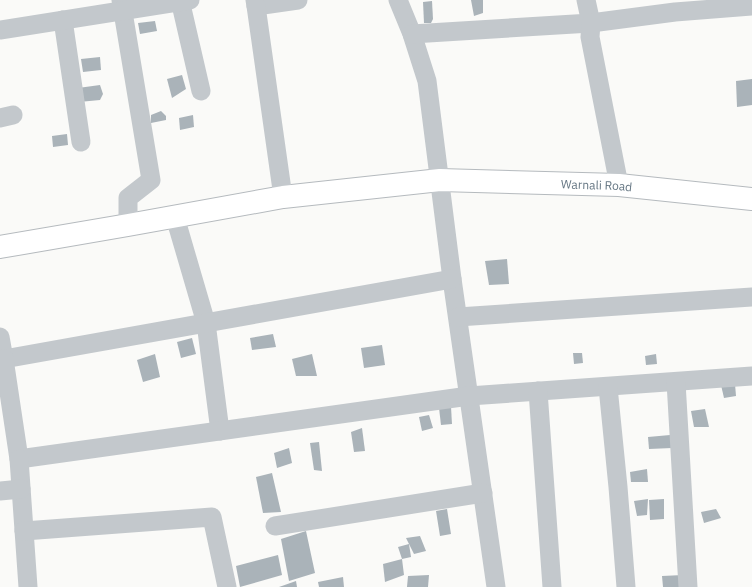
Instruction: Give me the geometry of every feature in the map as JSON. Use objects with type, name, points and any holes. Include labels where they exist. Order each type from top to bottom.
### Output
[{"type":"main road","name":"Warnali Road","points":[[0,247],[284,197],[440,180],[619,186],[752,199]]},
{"type":"street","points":[[0,30],[63,20],[122,5],[183,0],[200,91]]},
{"type":"street","points":[[284,197],[255,3],[298,0]]},
{"type":"street","points":[[398,0],[412,34],[427,81],[452,279],[496,587]]},
{"type":"street","points":[[586,0],[590,23],[590,37],[619,186]]},
{"type":"street","points":[[122,5],[151,180],[128,198],[128,225]]},
{"type":"street","points":[[412,34],[590,23],[674,6],[752,6]]},
{"type":"street","points":[[63,20],[81,142]]},
{"type":"street","points":[[175,217],[206,323],[220,431]]},
{"type":"street","points":[[4,359],[452,279]]},
{"type":"street","points":[[458,317],[752,297]]},
{"type":"street","points":[[0,336],[4,359],[5,402],[19,460],[28,587]]},
{"type":"street","points":[[19,460],[469,396],[752,376]]},
{"type":"street","points":[[676,382],[688,587]]},
{"type":"street","points":[[608,387],[626,587]]},
{"type":"street","points":[[538,391],[552,587]]},
{"type":"street","points":[[0,491],[21,488]]},
{"type":"street","points":[[275,526],[483,493]]},
{"type":"street","points":[[24,531],[212,517],[227,587]]},
{"type":"building","points":[[471,0],[483,0],[483,13],[474,16]]},
{"type":"building","points":[[432,1],[433,19],[431,23],[424,23],[423,2]]},
{"type":"building","points":[[155,21],[157,31],[140,34],[138,23]]},
{"type":"building","points":[[100,57],[101,70],[83,72],[81,59]]},
{"type":"building","points":[[182,75],[186,89],[172,98],[167,79]]},
{"type":"building","points":[[752,79],[752,105],[737,107],[736,81]]},
{"type":"building","points":[[100,85],[103,94],[100,100],[79,102],[78,88]]},
{"type":"building","points":[[161,111],[166,116],[166,120],[151,123],[151,115]]},
{"type":"building","points":[[193,115],[194,127],[180,130],[179,118]]},
{"type":"building","points":[[67,134],[68,145],[53,147],[52,136]]},
{"type":"building","points":[[507,259],[509,284],[489,285],[485,261]]},
{"type":"building","points":[[273,334],[276,347],[252,350],[250,338]]},
{"type":"building","points":[[192,338],[196,354],[181,358],[177,342]]},
{"type":"building","points":[[382,345],[385,365],[364,368],[361,348]]},
{"type":"building","points":[[573,353],[582,353],[583,363],[574,364]]},
{"type":"building","points":[[155,354],[160,377],[143,382],[137,360]]},
{"type":"building","points":[[312,354],[317,376],[296,376],[292,359]]},
{"type":"building","points":[[656,354],[657,364],[646,365],[645,356]]},
{"type":"building","points":[[735,384],[736,396],[724,398],[721,385]]},
{"type":"building","points":[[451,407],[452,424],[441,425],[439,408]]},
{"type":"building","points":[[705,409],[709,427],[694,427],[691,411]]},
{"type":"building","points":[[429,415],[433,428],[422,431],[419,417]]},
{"type":"building","points":[[362,428],[365,451],[354,452],[351,432]]},
{"type":"building","points":[[670,435],[672,448],[649,449],[648,437]]},
{"type":"building","points":[[319,442],[322,471],[314,470],[310,443]]},
{"type":"building","points":[[289,448],[292,463],[277,468],[274,453]]},
{"type":"building","points":[[647,469],[648,482],[631,482],[630,472]]},
{"type":"building","points":[[272,473],[281,512],[263,513],[256,477]]},
{"type":"building","points":[[648,499],[647,515],[637,516],[634,501]]},
{"type":"building","points":[[664,499],[664,519],[650,520],[649,500]]},
{"type":"building","points":[[447,509],[451,534],[440,536],[436,511]]},
{"type":"building","points":[[716,509],[721,518],[704,523],[701,512]]},
{"type":"building","points":[[306,531],[315,573],[289,581],[281,539]]},
{"type":"building","points":[[420,536],[426,551],[414,554],[406,538]]},
{"type":"building","points":[[409,544],[411,557],[402,559],[398,547]]},
{"type":"building","points":[[278,555],[282,575],[240,587],[236,566]]},
{"type":"building","points":[[402,559],[404,575],[385,582],[383,564]]},
{"type":"building","points":[[429,575],[428,587],[407,587],[408,576]]},
{"type":"building","points":[[683,575],[684,587],[663,587],[662,576]]},
{"type":"building","points":[[343,577],[344,587],[319,587],[318,582]]},
{"type":"building","points":[[296,581],[297,587],[279,587]]}]
